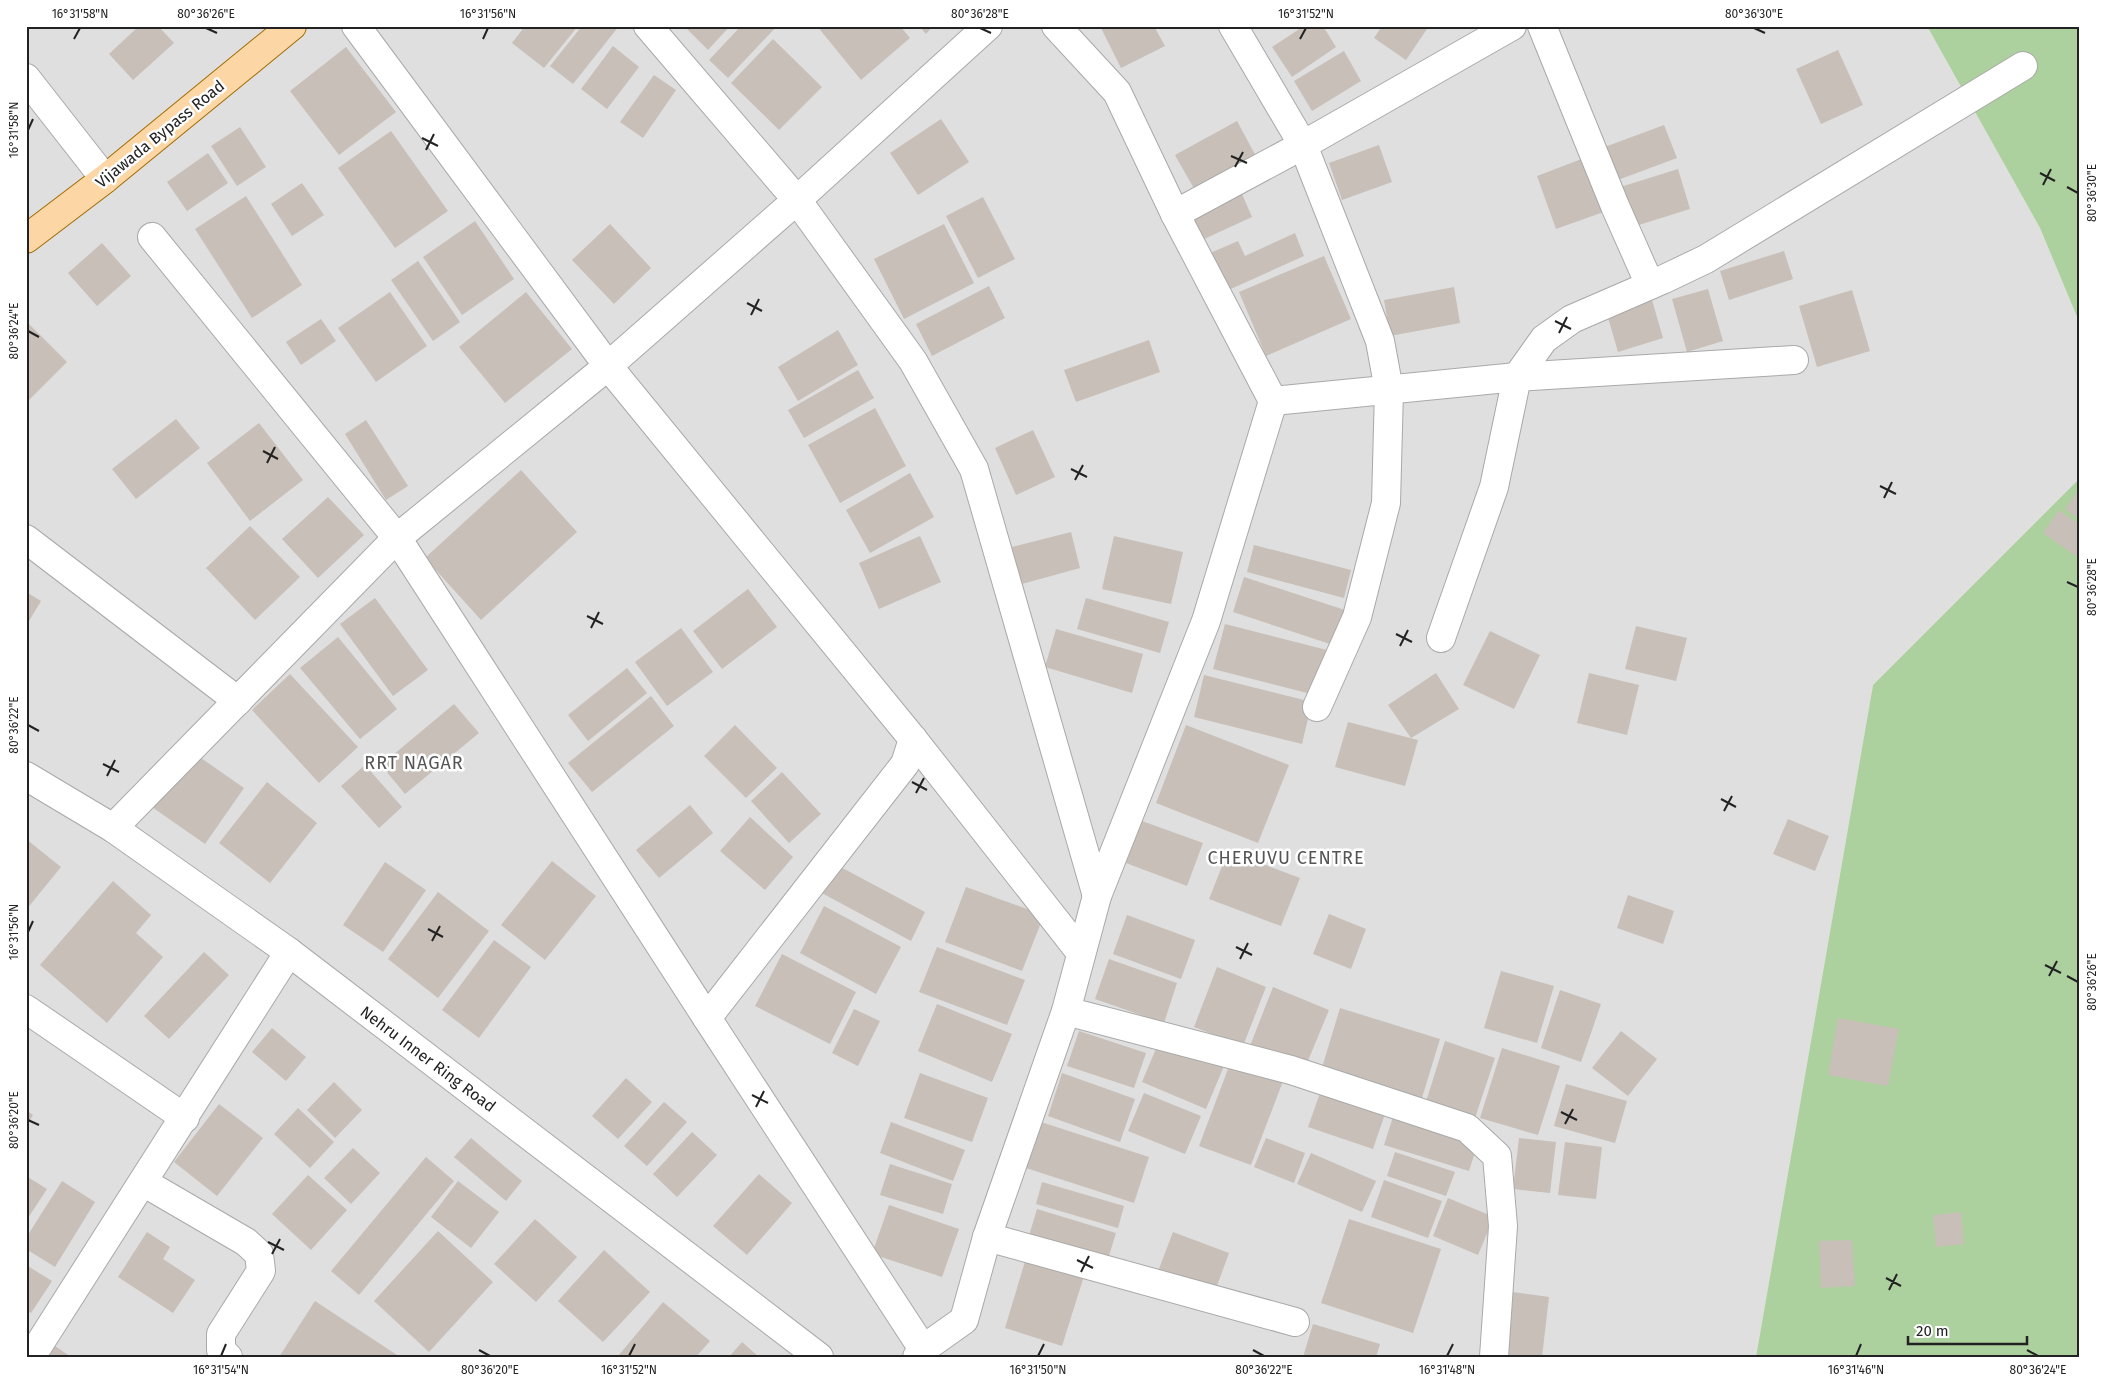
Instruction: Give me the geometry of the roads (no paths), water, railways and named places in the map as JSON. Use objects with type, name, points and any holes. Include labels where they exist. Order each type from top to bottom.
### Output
[{"type":"main road","name":"Vijawada Bypass Road","points":[[26,238],[105,179],[292,26]]},
{"type":"street","points":[[356,26],[608,366],[913,739],[1081,953]]},
{"type":"street","points":[[648,26],[797,200],[912,361],[974,469],[1097,896]]},
{"type":"street","points":[[113,828],[397,538],[608,366],[797,200],[988,26]]},
{"type":"street","points":[[152,237],[397,538],[707,1018],[920,1353],[964,1320],[987,1237],[1066,1011],[1097,896],[1206,620],[1273,401],[1175,214],[1117,92],[1056,26]]},
{"type":"street","points":[[1233,26],[1303,145],[1380,341],[1389,390],[1386,503],[1357,617],[1317,707]]},
{"type":"street","points":[[1175,214],[1303,145],[1512,26]]},
{"type":"street","points":[[1542,26],[1615,206],[1650,285]]},
{"type":"street","points":[[1441,638],[1494,487],[1517,377],[1544,339],[1572,319],[1706,259],[2023,66]]},
{"type":"street","points":[[26,78],[105,179]]},
{"type":"street","points":[[1273,401],[1517,377],[1794,360]]},
{"type":"street","points":[[26,539],[238,701]]},
{"type":"street","points":[[707,1018],[905,764],[913,739]]},
{"type":"street","name":"Nehru Inner Ring Road","points":[[26,776],[113,828],[289,952],[819,1357]]},
{"type":"street","points":[[30,1357],[185,1118],[289,952]]},
{"type":"street","points":[[26,1009],[185,1118]]},
{"type":"street","points":[[1066,1011],[1291,1070],[1467,1128],[1497,1156],[1503,1226],[1494,1357]]},
{"type":"street","points":[[143,1182],[246,1242],[259,1254],[260,1271],[221,1334],[222,1350],[228,1357]]},
{"type":"street","points":[[987,1237],[1295,1322]]},
{"type":"district","name":"RRT NAGAR","points":[[414,763]]},
{"type":"district","name":"CHERUVU CENTRE","points":[[1286,858]]}]
